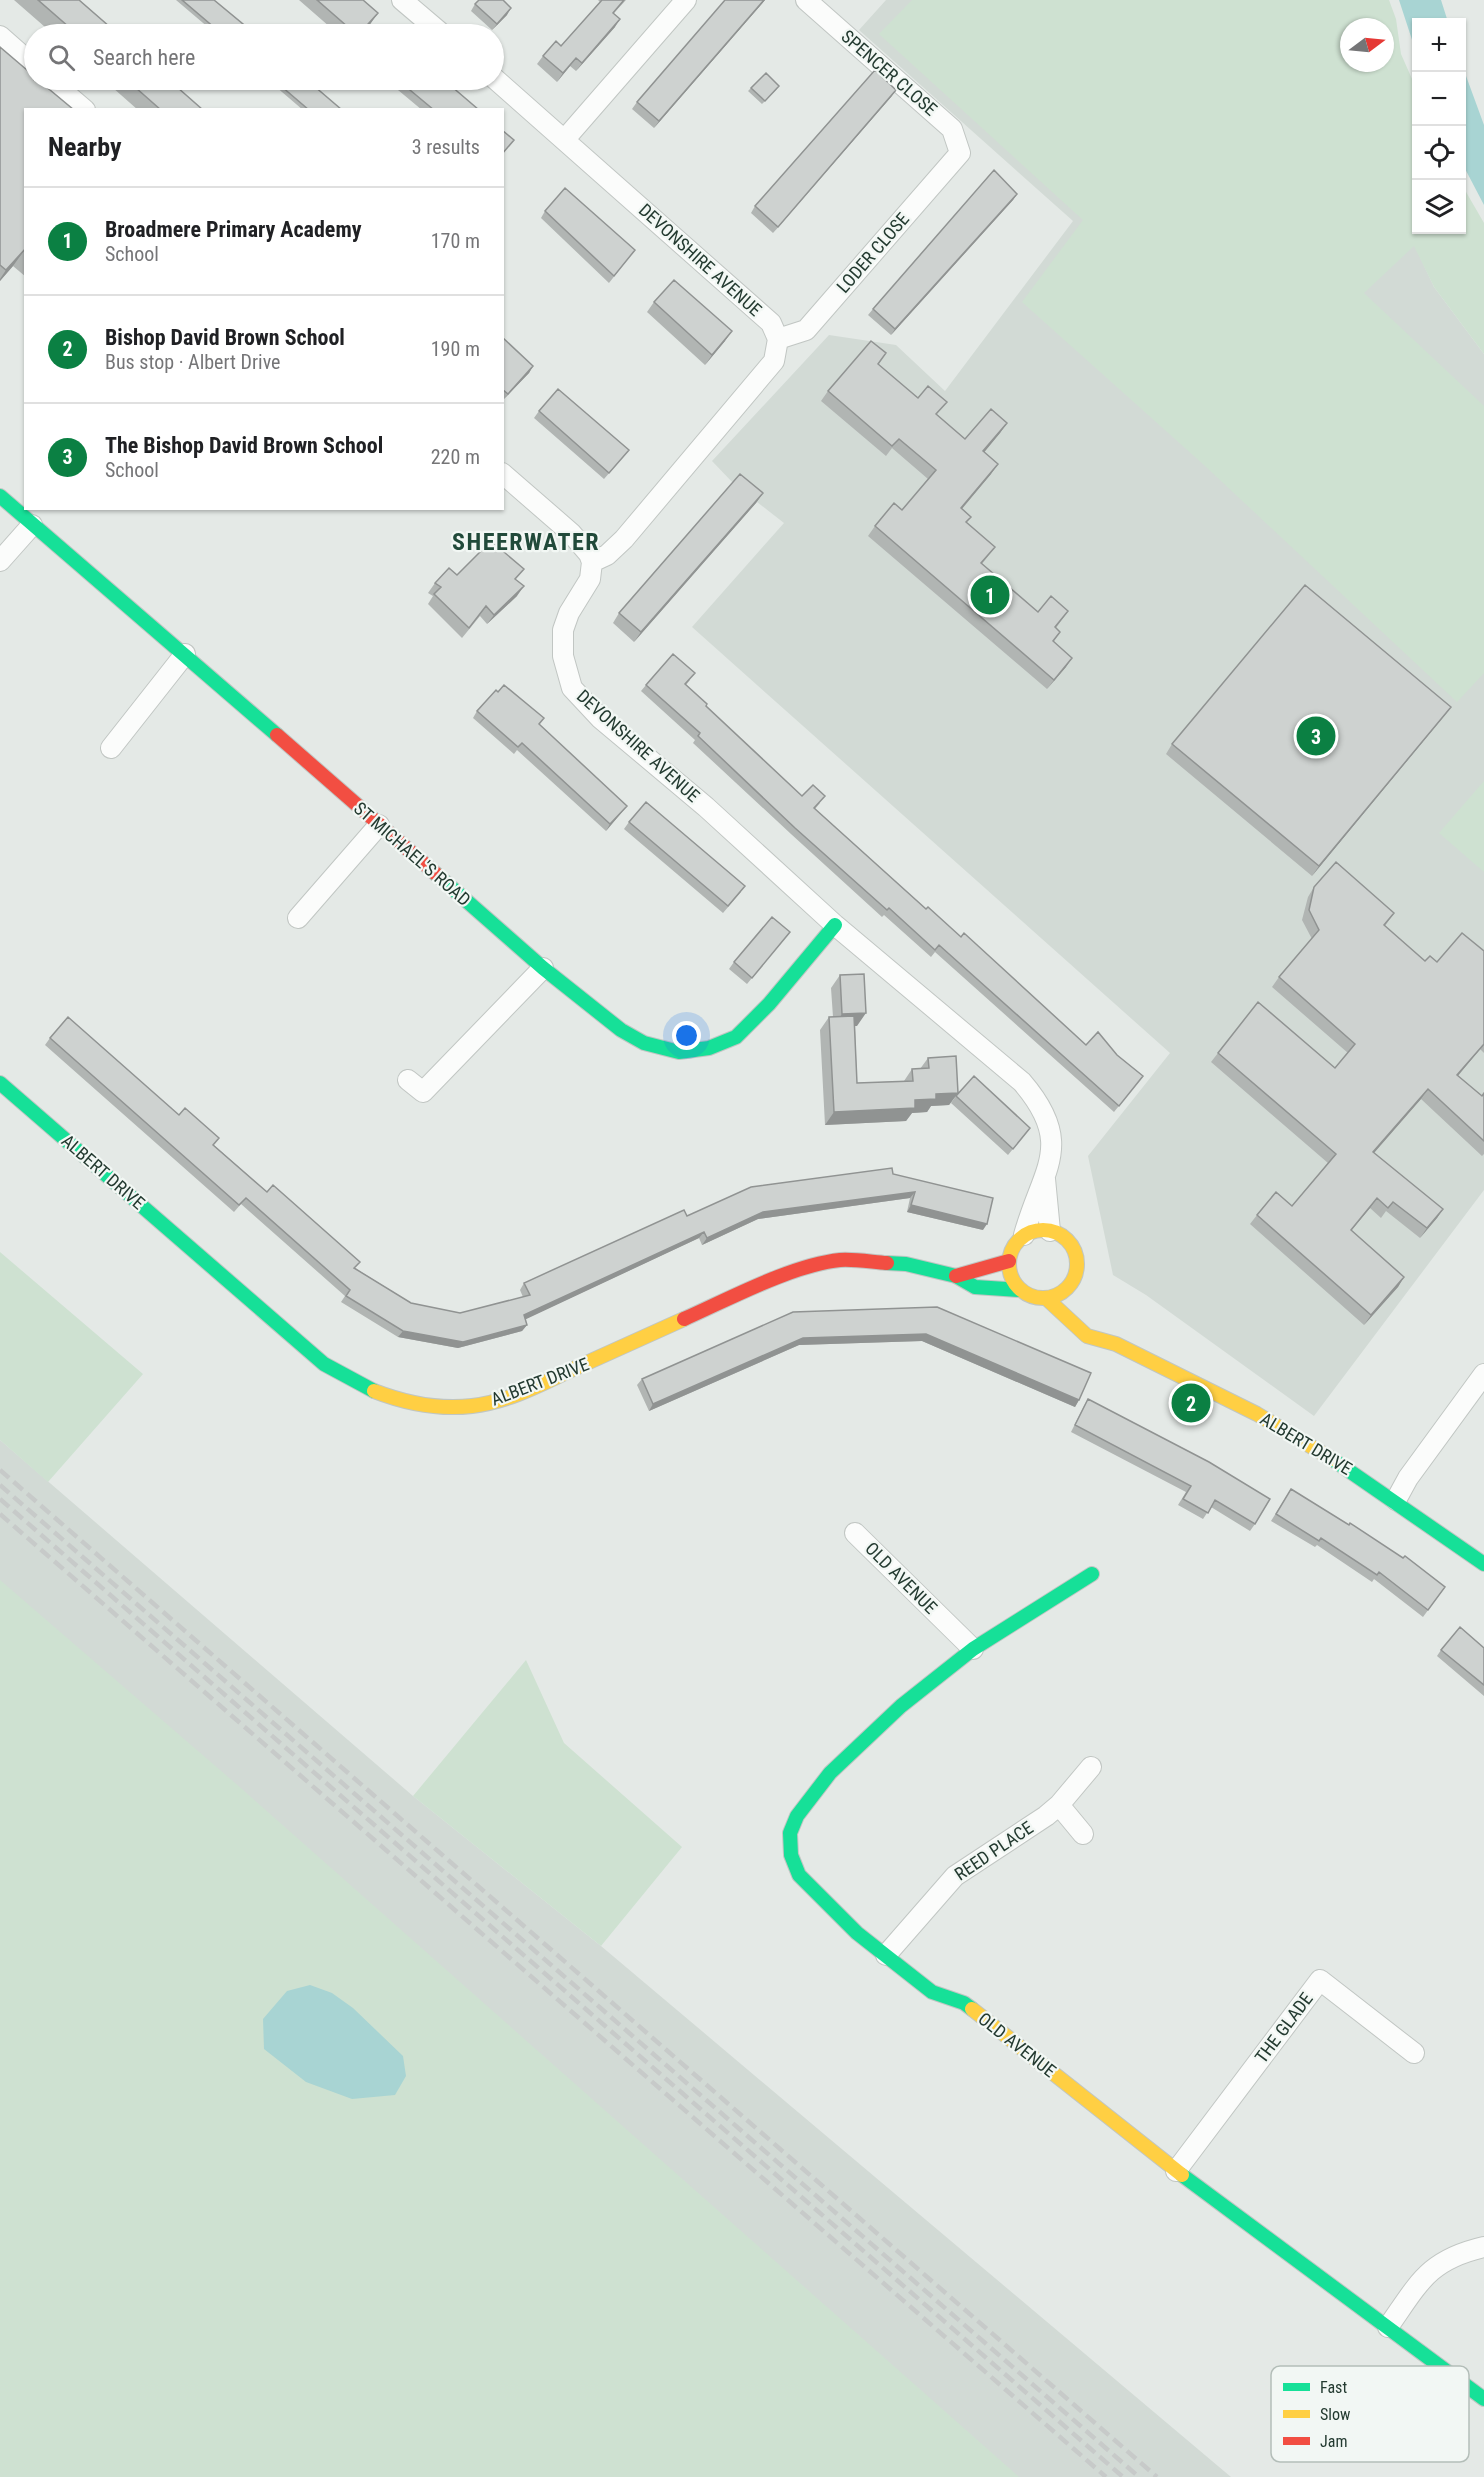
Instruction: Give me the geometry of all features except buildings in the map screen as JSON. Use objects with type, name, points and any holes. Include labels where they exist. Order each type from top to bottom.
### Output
[{"type":"street","name":"SPENCER CLOSE","points":[[806,0],[952,129],[960,153]]},
{"type":"street","points":[[412,3],[432,24]]},
{"type":"street","points":[[565,139],[679,7]]},
{"type":"street","points":[[0,36],[24,57]]},
{"type":"street","name":"DEVONSHIRE AVENUE","points":[[504,87],[771,323],[778,339]]},
{"type":"street","points":[[62,90],[83,108]]},
{"type":"street","name":"LODER CLOSE","points":[[778,339],[806,330],[960,153]]},
{"type":"street","points":[[504,475],[571,533],[589,554],[592,562],[608,555],[774,361],[778,339]]},
{"type":"street","name":"ST MICHAEL'S ROAD","points":[[0,496],[185,654],[543,968],[633,1038],[658,1049],[679,1052],[720,1045],[743,1031],[835,925]]},
{"type":"street","points":[[0,561],[32,525]]},
{"type":"street","name":"DEVONSHIRE AVENUE","points":[[592,562],[590,579],[569,613],[563,630],[563,656],[573,688],[600,718],[706,807],[835,925],[1022,1082],[1041,1104],[1051,1131],[1051,1152],[1045,1179],[1032,1206],[1024,1235]]},
{"type":"street","points":[[111,748],[185,654]]},
{"type":"street","points":[[298,918],[379,825]]},
{"type":"street","points":[[408,1080],[423,1092],[543,968]]},
{"type":"street","name":"ALBERT DRIVE","points":[[0,1083],[324,1364],[364,1386],[400,1401],[429,1406],[472,1406],[492,1402],[570,1372],[750,1289],[817,1264],[842,1260],[906,1264],[956,1276],[982,1289],[1020,1290]]},
{"type":"street","name":"DEVONSHIRE AVENUE","points":[[1045,1179],[1050,1230]]},
{"type":"street","points":[[1050,1230],[1062,1236],[1072,1245],[1077,1257],[1072,1299],[1046,1299],[1028,1295],[1020,1290],[1011,1277],[1009,1261],[1013,1246],[1024,1235],[1032,1231],[1050,1230]]},
{"type":"street","name":"ALBERT DRIVE","points":[[956,1276],[1009,1261]]},
{"type":"street","name":"ALBERT DRIVE","points":[[1046,1299],[1087,1336],[1116,1344],[1257,1414],[1396,1500],[1484,1564]]},
{"type":"street","name":"ALBERT DRIVE","points":[[1072,1299],[1116,1344]]},
{"type":"street","points":[[1396,1500],[1408,1478],[1484,1374]]},
{"type":"street","name":"OLD AVENUE","points":[[855,1533],[973,1649]]},
{"type":"street","name":"OLD AVENUE","points":[[1092,1574],[973,1649],[901,1706],[830,1773],[797,1816],[790,1833],[790,1855],[800,1875],[857,1933],[932,1992],[964,2003],[1176,2171],[1440,2366]]},
{"type":"street","name":"REED PLACE","points":[[886,1955],[954,1876],[1059,1806],[1090,1767]]},
{"type":"street","points":[[1059,1806],[1083,1834]]},
{"type":"street","name":"THE GLADE","points":[[1176,2171],[1320,1980],[1414,2054]]},
{"type":"street","points":[[1388,2327],[1430,2270],[1454,2255],[1484,2247]]},
{"type":"street","name":"OLD AVENUE","points":[[1469,2388],[1484,2399]]},
{"type":"shaded area","points":[[886,0],[1268,0],[1360,129],[1434,287],[1484,354],[1484,1190],[1314,1416],[1146,1295],[1113,1275],[1088,1156],[1170,1053],[692,627],[784,523],[734,484],[712,461],[829,335],[896,345],[945,391],[1073,221],[859,30]]},
{"type":"shaded area","points":[[0,1440],[413,1796],[601,1946],[1231,2477],[1007,2477],[0,1588]]},
{"type":"green space","points":[[912,0],[1389,0],[1396,19],[1401,54],[1412,79],[1412,234],[1466,234],[1466,192],[1484,223],[1484,354],[1434,287],[1414,246],[1364,293],[1484,406],[1484,673],[1457,702],[1204,465],[1022,302],[1083,220],[879,34]]},
{"type":"green space","points":[[1484,781],[1484,872],[1439,833]]},
{"type":"green space","points":[[0,1252],[143,1374],[48,1482],[0,1440]]},
{"type":"green space","points":[[0,1580],[242,1789],[1019,2477],[0,2477]]},
{"type":"green space","points":[[526,1660],[564,1743],[682,1847],[601,1946],[413,1796]]},
{"type":"water","points":[[1399,0],[1441,0],[1447,18],[1412,18],[1412,40]]},
{"type":"water","points":[[1466,76],[1484,125],[1484,205],[1466,171]]},
{"type":"water","points":[[310,1985],[332,1993],[353,2008],[403,2056],[406,2076],[395,2095],[352,2099],[306,2082],[264,2049],[263,2019],[287,1991]]},
{"type":"railway","points":[[0,1470],[1157,2477]]},
{"type":"railway","points":[[0,1485],[1139,2477]]},
{"type":"railway","points":[[0,1499],[1123,2477]]},
{"type":"railway","points":[[0,1514],[1106,2477]]},
{"type":"traffic: fast","points":[[0,496],[277,735]]},
{"type":"traffic: fast","points":[[436,874],[543,968],[621,1030],[644,1043],[679,1052],[709,1048],[736,1037],[769,1004],[835,925]]},
{"type":"traffic: fast","points":[[0,1083],[324,1364],[374,1391]]},
{"type":"traffic: fast","points":[[887,1263],[906,1264],[956,1276],[975,1287],[1020,1290]]},
{"type":"traffic: fast","points":[[1332,1459],[1484,1564]]},
{"type":"traffic: fast","points":[[972,2009],[964,2003],[932,1992],[857,1933],[799,1875],[791,1855],[790,1833],[797,1816],[830,1773],[901,1706],[973,1649],[1092,1574]]},
{"type":"traffic: fast","points":[[1182,2175],[1440,2366]]},
{"type":"traffic: fast","points":[[1469,2388],[1484,2399]]},
{"type":"traffic: slow","points":[[1050,1230],[1062,1236],[1071,1245],[1077,1257],[1077,1264],[1075,1277],[1067,1288],[1050,1298],[1036,1298],[1019,1288],[1011,1277],[1009,1257],[1019,1240],[1030,1232],[1050,1230]]},
{"type":"traffic: slow","points":[[1046,1298],[1087,1336],[1116,1344],[1257,1414],[1332,1459]]},
{"type":"traffic: slow","points":[[374,1391],[398,1399],[434,1406],[459,1407],[485,1404],[535,1387],[684,1319]]},
{"type":"traffic: slow","points":[[972,2009],[1182,2175]]},
{"type":"traffic: jam","points":[[277,735],[436,874]]},
{"type":"traffic: jam","points":[[684,1319],[761,1284],[821,1263],[840,1260],[887,1263]]},
{"type":"traffic: jam","points":[[956,1276],[1009,1261]]},
{"type":"place","name":"Broadmere Primary Academy","points":[[990,595]]},
{"type":"place","name":"The Bishop David Brown School","points":[[1316,736]]},
{"type":"place","name":"Bishop David Brown School","points":[[1191,1403]]},
{"type":"district","name":"SHEERWATER","points":[[526,542]]}]
